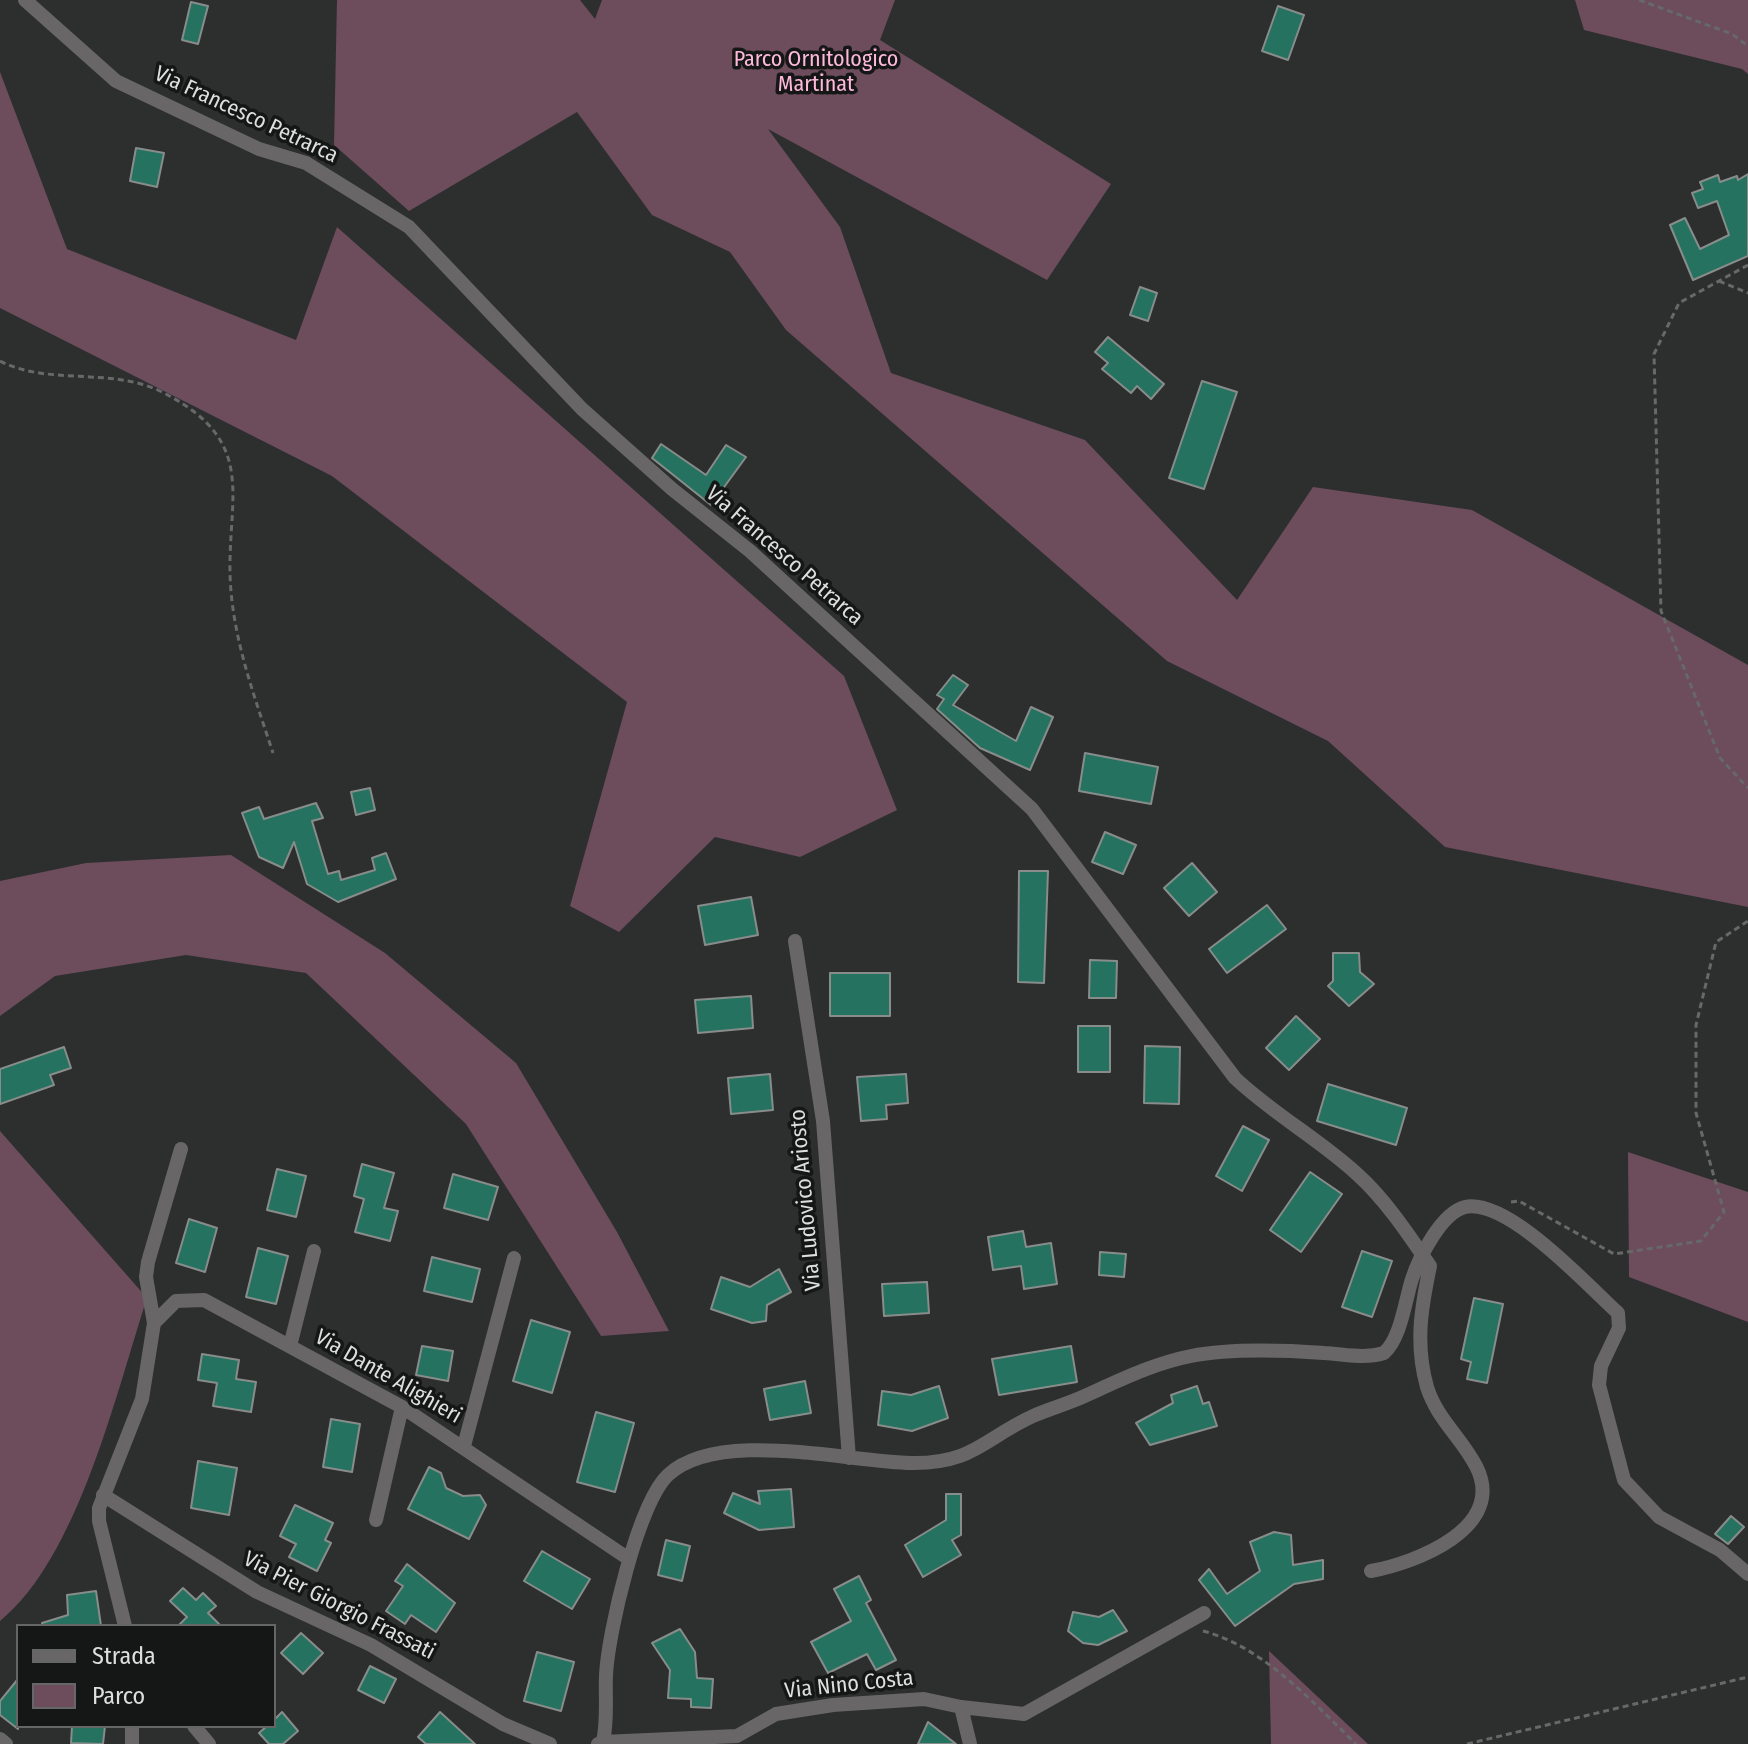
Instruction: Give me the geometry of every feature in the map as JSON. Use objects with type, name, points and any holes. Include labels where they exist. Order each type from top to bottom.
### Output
[{"type":"street","name":"Via Francesco Petrarca","points":[[25,0],[116,81],[259,149],[306,163],[409,227],[582,409],[672,489],[750,551],[1032,809],[1235,1078],[1268,1110],[1359,1175],[1423,1255]]},
{"type":"street","name":"Via Ludovico Ariosto","points":[[795,941],[823,1121],[849,1458]]},
{"type":"street","points":[[125,1624],[99,1521],[103,1495],[142,1399],[154,1323],[146,1277],[148,1262],[181,1149]]},
{"type":"street","points":[[601,1743],[607,1725],[608,1658],[629,1559],[656,1491],[669,1475],[694,1459],[733,1452],[778,1452],[911,1463],[944,1461],[974,1453],[1031,1417],[1128,1376],[1191,1356],[1323,1353],[1373,1356],[1384,1353],[1394,1338],[1423,1255],[1447,1219],[1463,1208],[1479,1207],[1508,1218],[1618,1313],[1619,1328],[1601,1366],[1599,1385],[1624,1480],[1659,1517],[1720,1550],[1748,1574]]},
{"type":"street","name":"Via Dante Alighieri","points":[[290,1346],[314,1251]]},
{"type":"street","points":[[1371,1571],[1394,1567],[1447,1543],[1460,1534],[1479,1506],[1481,1491],[1476,1466],[1435,1409],[1424,1373],[1418,1322],[1430,1266],[1423,1255]]},
{"type":"street","name":"Via Dante Alighieri","points":[[464,1446],[514,1258]]},
{"type":"street","name":"Via Dante Alighieri","points":[[154,1323],[176,1301],[204,1300],[402,1407],[629,1559]]},
{"type":"street","points":[[376,1520],[402,1407]]},
{"type":"street","name":"Via Pier Giorgio Frassati","points":[[103,1495],[257,1592],[371,1645],[503,1724],[550,1744]]},
{"type":"street","points":[[1181,1626],[1204,1613]]},
{"type":"street","name":"Via Nino Costa","points":[[601,1743],[737,1736],[776,1714],[833,1705],[924,1699],[961,1707],[1024,1714],[1181,1626]]},
{"type":"street","points":[[961,1707],[970,1744]]},
{"type":"street","points":[[196,1728],[209,1744]]},
{"type":"street","points":[[0,1739],[6,1744]]},
{"type":"path","points":[[1639,0],[1732,34],[1748,46]]},
{"type":"path","points":[[1748,265],[1679,303],[1654,354],[1661,611],[1720,758],[1748,788]]},
{"type":"path","points":[[1719,281],[1748,293]]},
{"type":"path","points":[[0,361],[19,369],[116,378],[142,384],[186,406],[218,433],[227,447],[233,486],[231,599],[241,646],[273,753]]},
{"type":"path","points":[[1506,1203],[1519,1201],[1614,1254],[1701,1241],[1724,1212],[1696,1113],[1696,1025],[1716,942],[1748,921]]},
{"type":"path","points":[[1181,1626],[1218,1635],[1286,1677],[1356,1744]]},
{"type":"path","points":[[1467,1744],[1748,1677]]},
{"type":"green space","name":"Parco Ornitologico Martinat","points":[[337,0],[580,0],[595,19],[602,0],[895,0],[880,40],[1111,184],[1047,280],[768,129],[840,227],[891,373],[1085,440],[1237,600],[1313,487],[1472,510],[1748,665],[1748,907],[1445,847],[1328,741],[1167,661],[786,330],[730,252],[652,215],[577,112],[409,211],[334,145]]},
{"type":"green space","points":[[1575,0],[1748,0],[1748,74],[1742,69],[1584,30]]},
{"type":"green space","points":[[0,72],[67,249],[296,340],[337,227],[844,676],[897,810],[800,857],[715,837],[619,932],[570,906],[627,702],[332,476],[0,308]]},
{"type":"green space","points":[[231,855],[385,953],[516,1063],[617,1232],[669,1331],[601,1336],[466,1124],[306,973],[186,955],[55,976],[0,1016],[0,881],[86,863]]},
{"type":"green space","points":[[0,1131],[147,1298],[107,1425],[73,1516],[52,1557],[27,1593],[0,1621]]},
{"type":"green space","points":[[1628,1152],[1748,1192],[1748,1322],[1629,1277]]},
{"type":"green space","points":[[1269,1651],[1368,1744],[1271,1744]]},
{"type":"building","points":[[191,2],[208,6],[198,44],[182,40]]},
{"type":"building","points":[[1278,6],[1304,15],[1288,60],[1262,51]]},
{"type":"building","points":[[136,148],[164,153],[157,187],[130,181]]},
{"type":"building","points":[[1748,174],[1748,256],[1693,280],[1670,225],[1685,218],[1700,249],[1729,235],[1717,201],[1698,208],[1692,193],[1703,189],[1700,182],[1718,175],[1720,182],[1737,176],[1738,180]]},
{"type":"building","points":[[1140,287],[1157,293],[1148,321],[1130,315]]},
{"type":"building","points":[[1108,337],[1164,384],[1151,399],[1137,386],[1131,393],[1102,369],[1108,363],[1095,352]]},
{"type":"building","points":[[1202,381],[1237,392],[1204,489],[1169,478]]},
{"type":"building","points":[[661,444],[706,475],[726,445],[746,457],[711,505],[652,458]]},
{"type":"building","points":[[953,675],[968,685],[953,705],[1016,741],[1031,707],[1053,717],[1030,770],[980,748],[937,709],[944,699],[937,695]]},
{"type":"building","points":[[1085,753],[1158,767],[1151,804],[1079,791]]},
{"type":"building","points":[[370,788],[375,810],[356,815],[351,792]]},
{"type":"building","points":[[316,803],[323,818],[312,821],[328,874],[339,871],[341,880],[375,870],[372,858],[386,853],[396,879],[338,902],[307,884],[294,842],[283,868],[259,857],[242,813],[259,807],[264,819]]},
{"type":"building","points":[[1105,832],[1136,845],[1123,874],[1092,862]]},
{"type":"building","points":[[1192,863],[1217,892],[1189,916],[1164,888]]},
{"type":"building","points":[[1019,871],[1048,871],[1044,983],[1018,982]]},
{"type":"building","points":[[751,897],[758,935],[705,945],[698,906]]},
{"type":"building","points":[[1267,905],[1286,929],[1227,973],[1209,949]]},
{"type":"building","points":[[1333,953],[1359,953],[1360,972],[1374,984],[1349,1006],[1328,986],[1333,981]]},
{"type":"building","points":[[1090,960],[1117,961],[1116,998],[1089,998]]},
{"type":"building","points":[[830,973],[890,973],[890,1016],[830,1016]]},
{"type":"building","points":[[751,996],[753,1028],[698,1033],[695,1000]]},
{"type":"building","points":[[1296,1016],[1320,1039],[1289,1070],[1266,1048]]},
{"type":"building","points":[[1078,1026],[1110,1026],[1110,1072],[1078,1072]]},
{"type":"building","points":[[1145,1046],[1180,1047],[1179,1104],[1144,1103]]},
{"type":"building","points":[[64,1047],[71,1068],[50,1075],[54,1085],[0,1104],[0,1069]]},
{"type":"building","points":[[770,1074],[773,1110],[731,1114],[728,1078]]},
{"type":"building","points":[[906,1074],[908,1103],[886,1105],[887,1119],[861,1121],[857,1077]]},
{"type":"building","points":[[1328,1084],[1407,1108],[1396,1145],[1317,1121]]},
{"type":"building","points":[[1243,1126],[1269,1140],[1242,1191],[1216,1176]]},
{"type":"building","points":[[362,1164],[394,1173],[384,1208],[398,1211],[390,1241],[355,1232],[364,1199],[354,1196]]},
{"type":"building","points":[[277,1169],[306,1176],[296,1217],[267,1210]]},
{"type":"building","points":[[1310,1172],[1342,1194],[1301,1252],[1270,1230]]},
{"type":"building","points":[[453,1174],[498,1187],[488,1220],[444,1208]]},
{"type":"building","points":[[189,1219],[217,1228],[205,1272],[176,1263]]},
{"type":"building","points":[[1023,1231],[1026,1247],[1051,1243],[1057,1284],[1024,1289],[1021,1266],[993,1270],[988,1237]]},
{"type":"building","points":[[258,1248],[288,1256],[276,1304],[246,1297]]},
{"type":"building","points":[[1362,1251],[1392,1261],[1372,1317],[1342,1307]]},
{"type":"building","points":[[1100,1252],[1126,1254],[1124,1277],[1099,1275]]},
{"type":"building","points":[[432,1257],[480,1269],[472,1302],[424,1291]]},
{"type":"building","points":[[779,1269],[791,1292],[767,1305],[766,1321],[752,1323],[711,1309],[721,1277],[750,1287]]},
{"type":"building","points":[[927,1282],[929,1313],[884,1316],[882,1284]]},
{"type":"building","points":[[1474,1298],[1503,1304],[1487,1383],[1467,1379],[1471,1362],[1461,1359]]},
{"type":"building","points":[[531,1320],[570,1332],[552,1393],[513,1381]]},
{"type":"building","points":[[422,1346],[453,1351],[448,1381],[416,1375]]},
{"type":"building","points":[[1071,1346],[1077,1382],[999,1395],[992,1359]]},
{"type":"building","points":[[202,1354],[239,1360],[236,1379],[256,1382],[251,1412],[213,1406],[217,1383],[198,1380]]},
{"type":"building","points":[[805,1381],[811,1413],[770,1420],[764,1389]]},
{"type":"building","points":[[939,1386],[948,1418],[912,1431],[878,1425],[882,1391],[911,1395]]},
{"type":"building","points":[[1197,1386],[1203,1404],[1209,1402],[1217,1426],[1150,1445],[1136,1423],[1173,1403],[1171,1395]]},
{"type":"building","points":[[596,1412],[634,1423],[615,1492],[577,1482]]},
{"type":"building","points":[[331,1419],[360,1424],[352,1472],[323,1467]]},
{"type":"building","points":[[198,1461],[237,1468],[229,1515],[191,1508]]},
{"type":"building","points":[[429,1467],[441,1473],[446,1488],[463,1496],[480,1495],[486,1505],[469,1539],[408,1509]]},
{"type":"building","points":[[791,1489],[794,1527],[759,1530],[724,1513],[733,1493],[760,1504],[758,1491]]},
{"type":"building","points":[[946,1494],[961,1494],[961,1535],[952,1540],[961,1555],[923,1577],[905,1545],[946,1520]]},
{"type":"building","points":[[295,1505],[333,1523],[325,1540],[331,1543],[317,1571],[289,1557],[296,1544],[280,1536]]},
{"type":"building","points":[[1731,1516],[1744,1527],[1728,1544],[1715,1534]]},
{"type":"building","points":[[1274,1532],[1291,1535],[1293,1565],[1323,1560],[1323,1579],[1294,1584],[1235,1626],[1199,1580],[1209,1569],[1227,1594],[1260,1571],[1250,1542]]},
{"type":"building","points":[[666,1540],[690,1546],[682,1581],[658,1575]]},
{"type":"building","points":[[542,1551],[590,1579],[572,1609],[524,1581]]},
{"type":"building","points":[[407,1564],[455,1603],[436,1632],[411,1615],[405,1624],[386,1611],[403,1586],[395,1581]]},
{"type":"building","points":[[859,1576],[871,1600],[866,1603],[896,1660],[876,1670],[867,1654],[828,1673],[811,1642],[851,1621],[834,1589]]},
{"type":"building","points":[[183,1588],[196,1600],[203,1593],[216,1606],[208,1613],[219,1624],[180,1624],[187,1617],[170,1601]]},
{"type":"building","points":[[96,1591],[101,1624],[42,1624],[68,1615],[67,1595]]},
{"type":"building","points":[[1113,1610],[1127,1631],[1098,1645],[1083,1643],[1068,1631],[1073,1612],[1099,1617]]},
{"type":"building","points":[[680,1629],[695,1652],[697,1678],[713,1679],[711,1708],[691,1707],[691,1699],[668,1698],[670,1670],[652,1643]]},
{"type":"building","points":[[301,1633],[323,1653],[303,1674],[281,1653]]},
{"type":"building","points":[[537,1652],[574,1662],[561,1711],[524,1701]]},
{"type":"building","points":[[370,1666],[396,1679],[384,1703],[358,1690]]},
{"type":"building","points":[[16,1681],[16,1727],[0,1715],[0,1701]]},
{"type":"building","points":[[282,1712],[298,1731],[283,1744],[269,1744],[259,1733],[265,1728],[276,1728],[276,1718]]},
{"type":"building","points":[[440,1712],[475,1744],[426,1744],[418,1737]]},
{"type":"building","points":[[928,1722],[956,1744],[918,1744]]},
{"type":"building","points":[[72,1728],[105,1728],[103,1744],[71,1743]]}]
